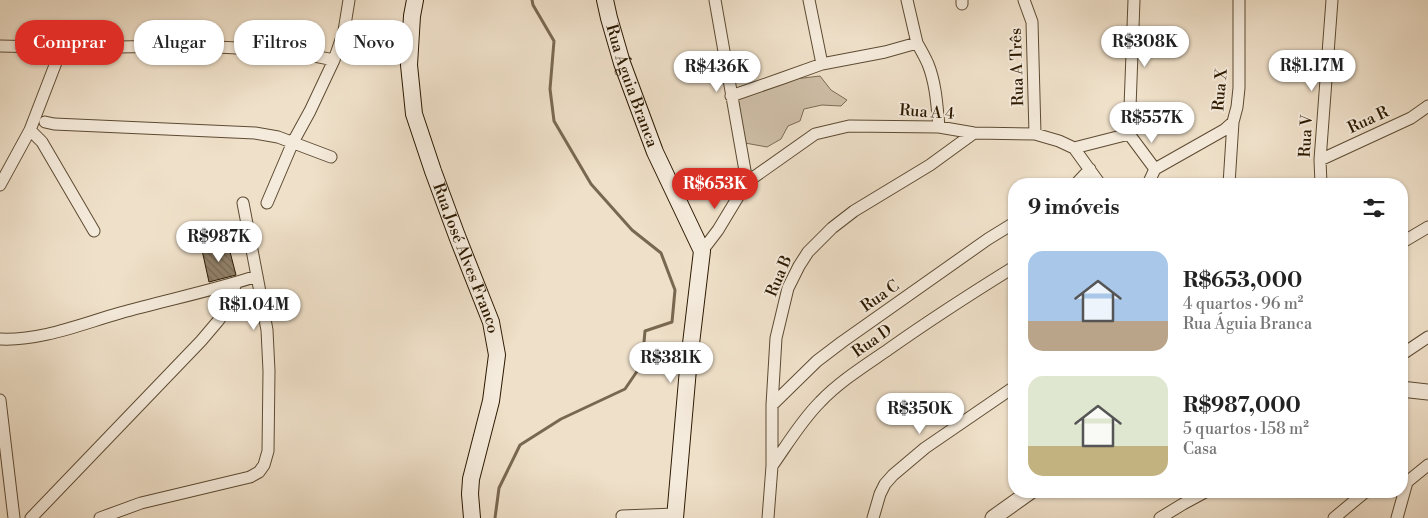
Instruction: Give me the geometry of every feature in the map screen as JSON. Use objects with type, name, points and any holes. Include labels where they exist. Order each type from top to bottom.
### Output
[{"type":"main road","name":"Rua José Alves Franco","points":[[415,0],[412,16],[409,65],[414,114],[454,227],[491,322],[497,355],[491,401],[471,479],[472,518]]},
{"type":"main road","name":"Rua Águia Branca","points":[[605,0],[622,63],[655,152],[702,251]]},
{"type":"main road","points":[[675,516],[688,369],[702,251]]},
{"type":"street","points":[[267,203],[293,142],[334,60],[344,31],[349,0]]},
{"type":"street","points":[[702,251],[712,239],[747,182],[715,0]]},
{"type":"street","points":[[809,0],[822,64]]},
{"type":"street","points":[[907,0],[917,43],[934,80],[938,127]]},
{"type":"street","name":"Rua A Três","points":[[1024,0],[1032,22],[1034,134]]},
{"type":"street","points":[[1134,0],[1129,134],[1155,169]]},
{"type":"street","name":"Rua X","points":[[1229,178],[1239,88],[1239,0]]},
{"type":"street","name":"Rua V","points":[[1321,178],[1320,160],[1332,0]]},
{"type":"street","points":[[731,96],[822,64],[885,52],[917,43]]},
{"type":"street","points":[[0,46],[15,46]]},
{"type":"street","points":[[124,47],[197,46],[273,50],[334,60]]},
{"type":"street","points":[[0,185],[30,130],[55,65]]},
{"type":"street","name":"Rua R","points":[[1320,160],[1412,118],[1428,106]]},
{"type":"street","points":[[45,122],[54,124],[255,133],[278,137],[331,157]]},
{"type":"street","points":[[1151,178],[1155,169],[1224,130],[1234,122]]},
{"type":"street","name":"Rua A 4","points":[[747,182],[815,134],[849,126],[938,127],[974,133],[1034,134],[1074,148]]},
{"type":"street","points":[[30,130],[42,142],[94,231]]},
{"type":"street","name":"Rua B","points":[[768,518],[772,466],[772,405],[776,338],[788,288],[808,252],[832,228],[854,211],[930,165],[974,133]]},
{"type":"street","points":[[1096,178],[1074,148],[1129,134]]},
{"type":"street","points":[[1082,178],[1090,170]]},
{"type":"street","points":[[100,518],[141,503],[250,477],[259,472],[264,465],[268,452],[269,371],[267,330],[243,203]]},
{"type":"street","name":"Rua C","points":[[772,405],[817,361],[842,342],[1008,227]]},
{"type":"street","points":[[1408,239],[1428,227]]},
{"type":"street","name":"Rua D","points":[[772,466],[820,402],[858,371],[944,311],[1008,271]]},
{"type":"street","points":[[0,339],[39,336],[258,276]]},
{"type":"street","points":[[31,518],[213,328],[227,308],[236,283]]},
{"type":"street","points":[[1408,350],[1428,337]]},
{"type":"street","points":[[1408,390],[1428,392]]},
{"type":"street","points":[[873,518],[880,494],[885,484],[893,475],[925,448],[1008,391]]},
{"type":"street","points":[[0,400],[14,518]]},
{"type":"street","points":[[1408,479],[1428,465]]},
{"type":"street","points":[[993,518],[1021,498]]},
{"type":"street","points":[[1160,518],[1194,498]]},
{"type":"street","points":[[1334,518],[1356,498]]},
{"type":"street","points":[[1397,518],[1401,498]]},
{"type":"street","points":[[622,516],[675,516]]},
{"type":"shaded area","points":[[820,76],[831,90],[847,100],[841,106],[822,105],[804,109],[800,121],[788,126],[781,139],[767,147],[745,143],[738,98],[795,79]]},
{"type":"building","points":[[228,244],[236,275],[209,282],[202,250]]},
{"type":"waterway","points":[[495,518],[499,488],[520,445],[561,419],[625,389],[642,364],[645,331],[672,322],[675,290],[661,253],[632,230],[591,184],[554,121],[550,89],[554,41],[532,0]]}]
